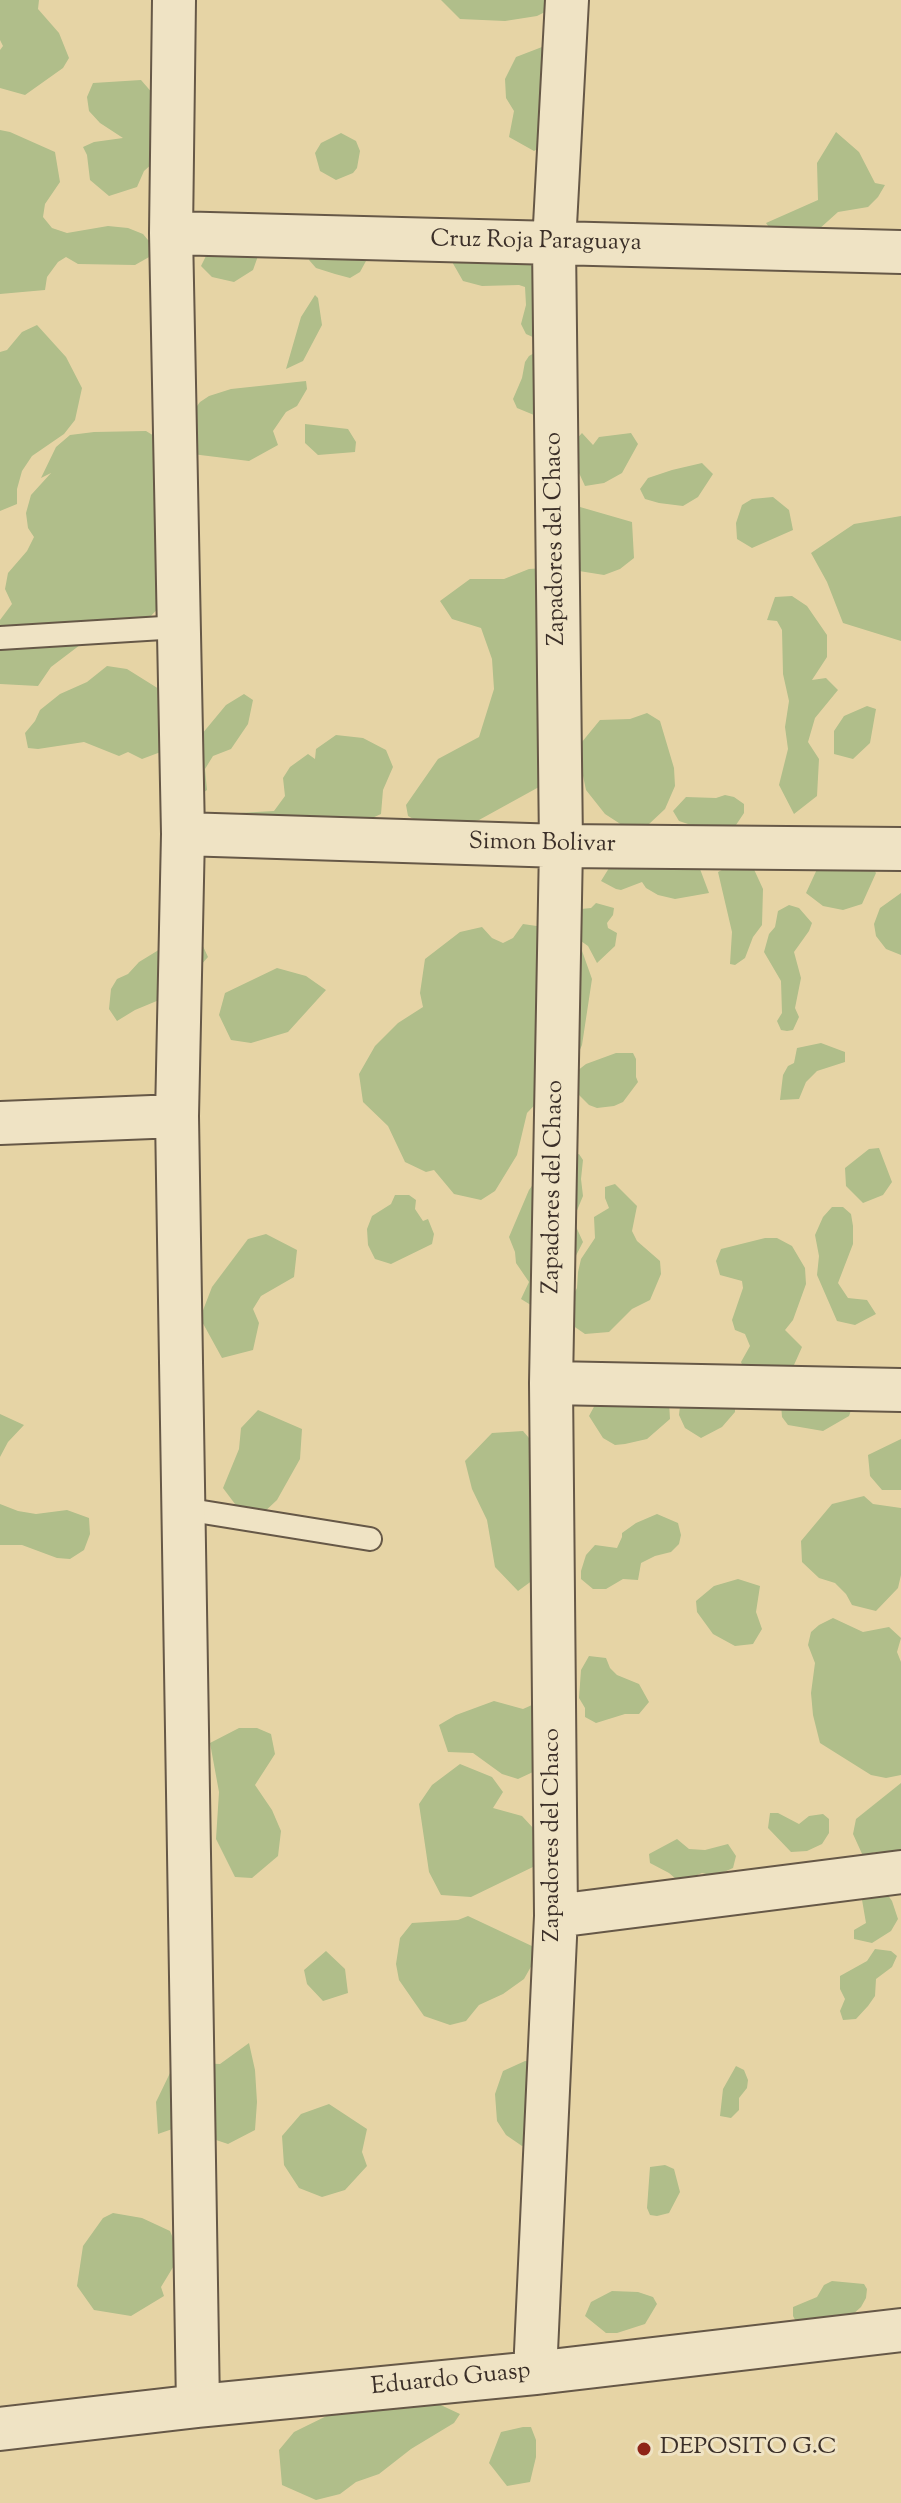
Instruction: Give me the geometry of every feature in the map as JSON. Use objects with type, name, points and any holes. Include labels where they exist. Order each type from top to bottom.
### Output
[{"type":"street","points":[[174,0],[171,233],[183,834],[177,1116],[198,2406]]},
{"type":"street","name":"Zapadores del Chaco","points":[[535,2373],[556,1916],[551,1383],[561,846],[554,244],[567,0]]},
{"type":"street","name":"Cruz Roja Paraguaya","points":[[171,233],[901,252]]},
{"type":"street","name":"Simon Bolivar","points":[[183,834],[561,846],[901,849]]},
{"type":"street","points":[[0,1123],[177,1116]]},
{"type":"street","points":[[551,1383],[901,1390]]},
{"type":"street","points":[[556,1916],[901,1872]]},
{"type":"street","name":"Eduardo Guasp","points":[[0,2429],[535,2373],[901,2330]]},
{"type":"lane","points":[[0,638],[179,627]]},
{"type":"lane","points":[[184,1509],[370,1539]]},
{"type":"green space","points":[[0,0],[39,0],[38,9],[59,33],[69,58],[63,68],[25,95],[0,88],[0,50],[3,46],[0,40]]},
{"type":"green space","points":[[441,0],[557,0],[555,7],[537,16],[505,21],[460,19]]},
{"type":"green space","points":[[555,42],[563,134],[534,151],[509,137],[514,111],[506,98],[505,79],[516,57]]},
{"type":"green space","points":[[141,80],[154,95],[150,126],[159,144],[154,162],[144,171],[137,187],[109,196],[90,180],[83,147],[94,142],[123,138],[100,123],[89,111],[87,97],[93,83]]},
{"type":"green space","points":[[0,130],[55,152],[60,182],[45,204],[43,217],[52,228],[67,233],[108,226],[128,228],[143,234],[158,252],[135,265],[78,264],[66,257],[47,277],[45,290],[0,294]]},
{"type":"green space","points":[[836,132],[859,152],[875,183],[885,185],[868,207],[838,212],[818,230],[779,241],[766,223],[818,200],[817,163]]},
{"type":"green space","points":[[341,133],[356,141],[360,151],[353,173],[336,180],[320,171],[315,153],[321,143]]},
{"type":"green space","points":[[554,244],[535,338],[526,334],[521,324],[526,305],[525,287],[482,286],[463,281],[451,260]]},
{"type":"green space","points":[[210,248],[258,256],[253,270],[234,282],[212,277],[201,266]]},
{"type":"green space","points":[[317,248],[365,253],[366,261],[360,272],[350,278],[316,268],[309,260]]},
{"type":"green space","points":[[315,295],[322,325],[303,361],[286,369],[301,317]]},
{"type":"green space","points":[[37,325],[66,357],[82,388],[75,420],[64,434],[32,456],[22,471],[17,504],[0,511],[0,352],[7,350],[22,332]]},
{"type":"green space","points":[[543,348],[556,403],[534,415],[517,408],[513,399],[525,362]]},
{"type":"green space","points":[[306,381],[307,389],[297,406],[286,412],[273,431],[278,445],[249,461],[192,454],[188,418],[209,396],[231,389]]},
{"type":"green space","points":[[305,424],[348,429],[356,442],[355,452],[318,455],[305,443]]},
{"type":"green space","points":[[146,431],[164,442],[164,602],[150,617],[105,626],[51,667],[38,686],[0,684],[0,620],[12,604],[5,589],[8,573],[27,551],[34,537],[28,528],[26,513],[31,495],[51,473],[41,478],[56,447],[70,435]]},
{"type":"green space","points":[[582,433],[593,445],[599,437],[631,433],[638,444],[622,473],[604,483],[585,486],[574,462],[571,445]]},
{"type":"green space","points":[[702,463],[713,474],[698,497],[683,506],[645,499],[640,489],[648,478]]},
{"type":"green space","points":[[773,497],[789,510],[793,530],[752,548],[737,539],[736,523],[742,505],[752,499]]},
{"type":"green space","points":[[580,507],[632,522],[634,558],[620,569],[604,575],[579,571],[563,554]]},
{"type":"green space","points":[[901,516],[901,641],[843,623],[827,582],[811,553],[854,524]]},
{"type":"green space","points":[[545,568],[548,782],[479,820],[433,830],[408,816],[406,805],[438,759],[479,737],[494,689],[492,659],[481,628],[452,619],[440,601],[470,579],[504,579],[529,569]]},
{"type":"green space","points":[[792,596],[807,606],[827,635],[827,657],[812,680],[826,678],[838,690],[815,718],[808,742],[819,759],[817,796],[794,814],[779,785],[788,749],[785,727],[789,701],[783,674],[782,630],[777,621],[767,620],[775,597]]},
{"type":"green space","points":[[107,666],[127,669],[159,689],[166,750],[142,759],[128,752],[119,756],[84,742],[28,748],[25,733],[40,710]]},
{"type":"green space","points":[[244,694],[253,700],[248,724],[231,749],[213,756],[205,769],[207,790],[200,795],[192,746],[226,705]]},
{"type":"green space","points":[[867,706],[876,709],[870,743],[853,759],[834,754],[834,731],[844,716]]},
{"type":"green space","points":[[647,713],[660,721],[674,768],[675,786],[665,809],[648,825],[625,827],[605,814],[586,790],[575,758],[577,748],[600,720],[630,719]]},
{"type":"green space","points":[[336,735],[363,738],[386,750],[393,767],[383,790],[381,814],[359,824],[204,815],[274,811],[285,796],[283,778],[290,767],[308,754],[315,759],[316,749]]},
{"type":"green space","points":[[725,795],[744,804],[744,813],[736,825],[728,828],[713,830],[694,826],[679,821],[673,811],[686,797],[716,798]]},
{"type":"green space","points":[[865,856],[876,873],[862,904],[843,910],[823,906],[806,893],[818,867]]},
{"type":"green space","points":[[614,860],[697,861],[709,893],[675,899],[658,895],[642,882],[616,889],[601,881]]},
{"type":"green space","points":[[735,863],[752,865],[763,889],[762,925],[753,937],[745,958],[735,965],[730,964],[732,932],[718,872]]},
{"type":"green space","points":[[901,893],[901,955],[886,949],[876,936],[874,924],[880,908]]},
{"type":"green space","points":[[596,903],[614,908],[607,923],[608,928],[617,933],[615,946],[597,963],[588,946],[578,939],[581,909],[591,908]]},
{"type":"green space","points":[[789,905],[799,908],[812,923],[794,952],[801,978],[795,1008],[799,1017],[793,1030],[787,1031],[781,1030],[777,1021],[782,1013],[781,981],[764,952],[778,911]]},
{"type":"green space","points":[[523,924],[557,929],[581,948],[592,979],[582,1045],[573,1065],[527,1113],[517,1155],[495,1191],[481,1200],[454,1194],[434,1170],[426,1172],[405,1162],[388,1126],[363,1102],[359,1074],[375,1046],[398,1023],[423,1007],[420,993],[425,959],[460,932],[482,927],[492,938],[503,943],[513,938]]},
{"type":"green space","points":[[187,939],[202,944],[208,957],[176,993],[117,1021],[109,1009],[111,989],[117,979],[175,940]]},
{"type":"green space","points":[[277,968],[306,976],[326,990],[288,1032],[251,1043],[231,1040],[219,1015],[225,993]]},
{"type":"green space","points":[[821,1043],[845,1052],[845,1062],[817,1071],[806,1082],[799,1099],[780,1100],[783,1075],[794,1063],[797,1048]]},
{"type":"green space","points":[[616,1053],[633,1053],[638,1082],[623,1102],[597,1108],[589,1105],[572,1088],[568,1078],[586,1064]]},
{"type":"green space","points":[[879,1148],[892,1182],[883,1195],[863,1203],[846,1186],[845,1168],[869,1149]]},
{"type":"green space","points":[[579,1154],[583,1160],[583,1196],[573,1220],[583,1242],[565,1277],[539,1310],[521,1299],[529,1282],[516,1263],[509,1237],[529,1190],[545,1168],[562,1158]]},
{"type":"green space","points":[[615,1184],[637,1206],[632,1231],[637,1241],[660,1261],[661,1274],[650,1300],[632,1309],[609,1332],[585,1334],[569,1323],[569,1304],[577,1288],[581,1259],[595,1238],[594,1217],[609,1208],[605,1187]]},
{"type":"green space","points":[[395,1195],[409,1195],[416,1200],[415,1209],[423,1221],[428,1219],[434,1234],[432,1244],[391,1264],[375,1259],[368,1245],[367,1229],[372,1216],[391,1204]]},
{"type":"green space","points":[[832,1207],[843,1207],[851,1214],[853,1226],[853,1244],[838,1283],[848,1298],[867,1300],[876,1314],[855,1325],[837,1321],[817,1275],[819,1256],[815,1235],[823,1217]]},
{"type":"green space","points":[[266,1234],[297,1250],[294,1277],[261,1296],[253,1309],[259,1323],[253,1350],[222,1358],[200,1318],[212,1287],[248,1239]]},
{"type":"green space","points":[[777,1238],[792,1246],[805,1268],[806,1284],[793,1320],[785,1330],[802,1347],[790,1374],[744,1369],[741,1362],[750,1346],[745,1334],[735,1330],[732,1320],[743,1288],[742,1281],[720,1275],[716,1261],[721,1249]]},
{"type":"green space","points":[[669,1401],[670,1419],[647,1439],[625,1444],[615,1445],[603,1438],[589,1416],[596,1403]]},
{"type":"green space","points":[[735,1401],[735,1412],[722,1427],[701,1438],[685,1428],[679,1415],[680,1406]]},
{"type":"green space","points":[[854,1402],[849,1416],[823,1431],[788,1425],[782,1417],[781,1404]]},
{"type":"green space","points":[[258,1410],[302,1429],[300,1459],[277,1500],[261,1515],[241,1512],[223,1488],[239,1449],[241,1428]]},
{"type":"green space","points":[[0,1414],[24,1425],[8,1442],[0,1457]]},
{"type":"green space","points":[[523,1431],[535,1445],[544,1572],[518,1591],[495,1567],[487,1520],[472,1489],[465,1461],[492,1433]]},
{"type":"green space","points":[[901,1439],[901,1490],[882,1490],[870,1476],[868,1455]]},
{"type":"green space","points":[[864,1496],[873,1504],[901,1508],[901,1575],[898,1588],[876,1611],[852,1605],[835,1583],[819,1578],[802,1562],[801,1541],[832,1504]]},
{"type":"green space","points":[[0,1504],[36,1514],[67,1510],[89,1518],[90,1534],[84,1550],[70,1559],[57,1558],[22,1545],[0,1545]]},
{"type":"green space","points":[[657,1514],[678,1523],[681,1535],[679,1544],[671,1552],[641,1563],[638,1580],[623,1579],[606,1589],[593,1589],[581,1579],[586,1555],[595,1545],[617,1548],[622,1533]]},
{"type":"green space","points":[[738,1579],[760,1586],[756,1612],[762,1629],[753,1644],[735,1646],[713,1634],[697,1612],[696,1601],[714,1586]]},
{"type":"green space","points":[[833,1618],[863,1632],[889,1627],[901,1638],[897,1652],[901,1662],[901,1775],[886,1778],[871,1775],[820,1743],[811,1693],[815,1663],[808,1645],[811,1632]]},
{"type":"green space","points":[[589,1656],[606,1658],[617,1675],[639,1684],[649,1702],[639,1714],[625,1714],[596,1723],[585,1717],[585,1708],[579,1698],[581,1670]]},
{"type":"green space","points":[[559,1693],[577,1704],[571,1754],[559,1765],[518,1779],[502,1774],[473,1753],[448,1752],[439,1725],[456,1715],[494,1701],[523,1709]]},
{"type":"green space","points":[[239,1728],[257,1728],[271,1734],[275,1754],[255,1785],[272,1810],[281,1831],[278,1856],[252,1878],[235,1877],[216,1839],[219,1792],[210,1743]]},
{"type":"green space","points":[[460,1764],[492,1777],[503,1792],[493,1808],[522,1816],[534,1829],[539,1843],[535,1866],[471,1897],[441,1895],[429,1872],[419,1804],[432,1785]]},
{"type":"green space","points":[[901,1783],[901,1851],[863,1856],[853,1834],[856,1819]]},
{"type":"green space","points":[[770,1813],[778,1813],[799,1824],[809,1816],[823,1814],[829,1819],[829,1833],[822,1844],[807,1851],[791,1852],[768,1828]]},
{"type":"green space","points":[[677,1839],[689,1849],[705,1850],[728,1844],[736,1856],[733,1868],[715,1876],[702,1873],[685,1880],[676,1879],[650,1863],[649,1854]]},
{"type":"green space","points":[[883,1888],[892,1901],[898,1919],[891,1931],[872,1943],[854,1939],[854,1930],[866,1923],[861,1894]]},
{"type":"green space","points":[[468,1916],[534,1947],[533,1963],[524,1979],[503,1994],[479,2005],[466,2021],[450,2025],[424,2016],[399,1980],[396,1964],[400,1938],[412,1923],[458,1920]]},
{"type":"green space","points":[[875,1949],[891,1951],[897,1956],[892,1967],[876,1979],[875,1996],[868,2006],[856,2019],[843,2020],[840,2011],[845,1999],[840,1989],[840,1976],[867,1961]]},
{"type":"green space","points":[[326,1951],[345,1969],[348,1993],[323,2001],[307,1984],[304,1970]]},
{"type":"green space","points":[[249,2043],[255,2070],[255,2130],[228,2144],[216,2140],[209,2133],[181,2126],[158,2134],[156,2102],[170,2073],[196,2063],[220,2064]]},
{"type":"green space","points":[[525,2061],[552,2065],[557,2129],[522,2146],[506,2135],[497,2121],[495,2094],[503,2071]]},
{"type":"green space","points":[[736,2066],[744,2070],[747,2088],[739,2098],[739,2110],[731,2118],[720,2116],[723,2089]]},
{"type":"green space","points":[[329,2104],[367,2129],[362,2152],[367,2166],[345,2190],[322,2197],[299,2188],[284,2165],[282,2136],[301,2114]]},
{"type":"green space","points":[[665,2165],[674,2169],[680,2192],[669,2213],[650,2215],[647,2208],[650,2167]]},
{"type":"green space","points":[[113,2213],[142,2218],[170,2231],[175,2243],[175,2264],[161,2287],[164,2296],[131,2316],[94,2310],[77,2286],[83,2246],[103,2218]]},
{"type":"green space","points":[[832,2281],[864,2284],[866,2298],[861,2307],[850,2317],[799,2327],[793,2316],[793,2307],[817,2297],[824,2285]]},
{"type":"green space","points":[[612,2291],[638,2292],[653,2297],[657,2304],[645,2324],[617,2333],[606,2333],[585,2316],[591,2302]]},
{"type":"green space","points":[[430,2400],[460,2414],[454,2423],[411,2449],[379,2474],[356,2482],[340,2494],[316,2500],[282,2485],[279,2450],[294,2432],[353,2403]]},
{"type":"green space","points":[[531,2427],[536,2440],[536,2457],[530,2482],[507,2486],[489,2463],[501,2432]]},
{"type":"place","name":"DEPOSITO G.C","points":[[644,2449]]}]
